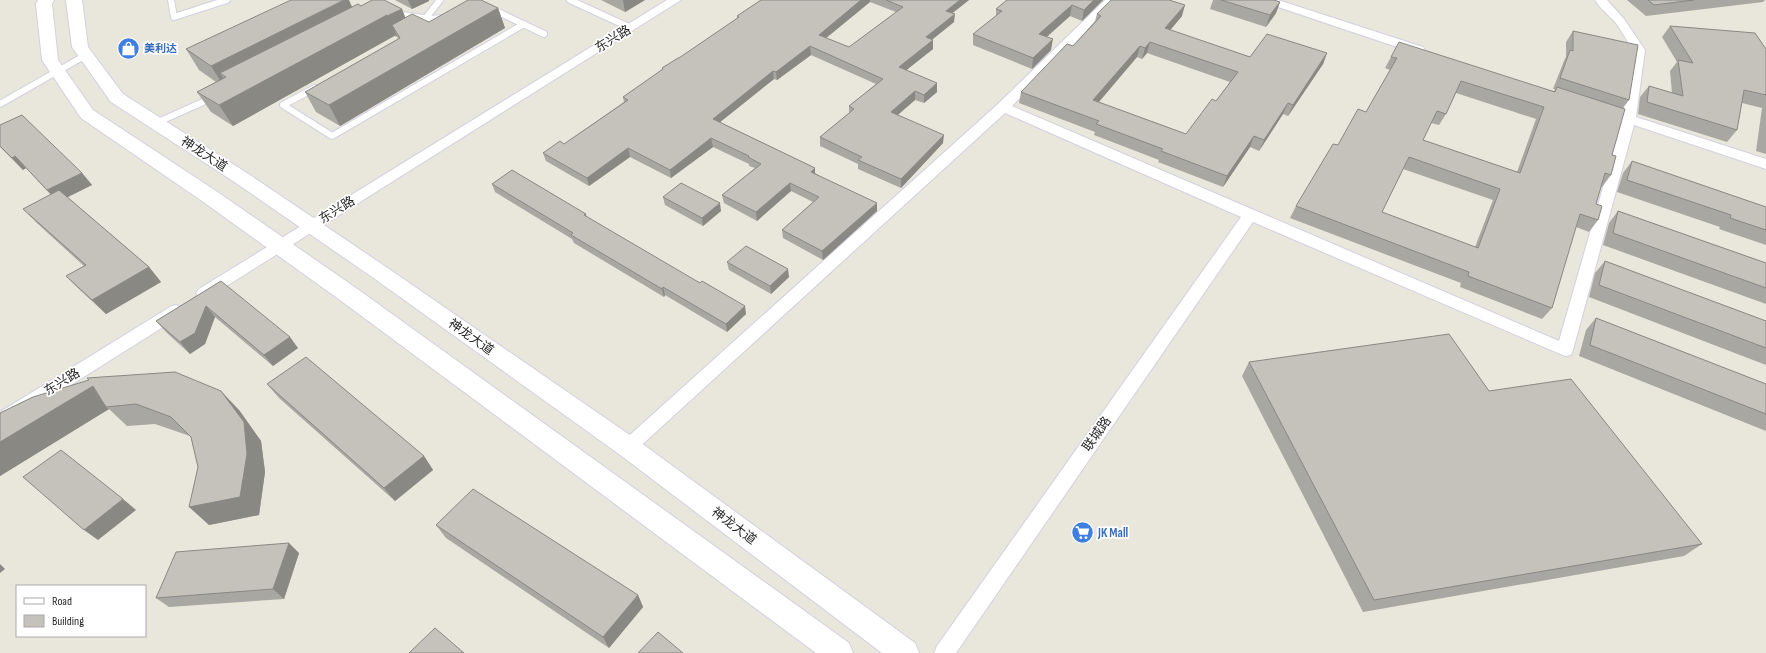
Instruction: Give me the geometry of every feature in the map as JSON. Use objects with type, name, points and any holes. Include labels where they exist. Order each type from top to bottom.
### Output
[{"type":"main road","points":[[46,0],[44,4],[50,60],[87,114],[203,192],[348,294],[839,653]]},
{"type":"main road","name":"神龙大道","points":[[74,0],[80,47],[117,98],[240,177],[311,227],[382,274],[628,447],[905,653]]},
{"type":"street","name":"东兴路","points":[[0,421],[675,0]]},
{"type":"street","points":[[628,447],[1003,107],[1112,0]]},
{"type":"street","points":[[1267,0],[1433,55]]},
{"type":"street","points":[[1003,107],[1565,350],[1629,119],[1639,50],[1620,21],[1604,6],[1601,0]]},
{"type":"street","points":[[1606,112],[1766,164]]},
{"type":"street","name":"联城路","points":[[944,653],[1250,215]]},
{"type":"lane","points":[[171,0],[174,17],[227,0]]},
{"type":"lane","points":[[426,18],[440,0]]},
{"type":"lane","points":[[570,0],[630,28]]},
{"type":"lane","points":[[484,14],[498,12],[544,34]]},
{"type":"lane","points":[[389,13],[426,18],[452,18]]},
{"type":"lane","points":[[426,26],[440,18]]},
{"type":"lane","points":[[324,83],[283,105],[332,136],[524,24]]},
{"type":"lane","points":[[0,104],[86,55]]},
{"type":"lane","points":[[156,123],[222,94]]},
{"type":"building","points":[[291,0],[344,0],[211,66],[186,49]]},
{"type":"building","points":[[372,0],[384,0],[402,9],[387,15],[219,105],[197,92],[226,77],[220,73],[358,4],[361,6]]},
{"type":"building","points":[[468,0],[481,0],[498,8],[329,105],[305,92],[400,38],[392,25],[412,14],[429,22]]},
{"type":"building","points":[[761,0],[861,0],[819,35],[849,47],[903,7],[886,0],[960,0],[946,11],[955,14],[926,37],[933,40],[899,67],[937,83],[924,95],[915,91],[891,112],[944,135],[901,179],[858,160],[862,157],[820,137],[854,109],[849,106],[883,79],[810,46],[776,72],[773,71],[713,119],[815,168],[811,172],[877,203],[822,251],[782,230],[819,197],[790,183],[756,212],[722,195],[761,164],[748,157],[749,156],[711,138],[670,170],[628,148],[587,178],[543,153],[560,141],[564,144],[628,100],[623,97],[663,69],[662,68],[739,17],[737,16]]},
{"type":"building","points":[[1007,0],[1094,0],[1084,10],[1072,5],[1039,34],[1053,39],[1033,58],[973,34],[1002,11],[996,9]]},
{"type":"building","points":[[1111,0],[1169,0],[1185,5],[1165,28],[1250,57],[1267,34],[1327,53],[1293,105],[1288,103],[1264,140],[1254,136],[1227,176],[1161,151],[1163,149],[1096,124],[1099,121],[1021,92],[1067,44],[1073,46],[1101,16],[1097,14]],"holes":[[[1150,42],[1238,72],[1216,101],[1212,99],[1186,134],[1093,100],[1140,46],[1145,48]]]},
{"type":"building","points":[[1221,0],[1274,0],[1280,2],[1270,15]]},
{"type":"building","points":[[1648,0],[1694,0],[1654,5]]},
{"type":"building","points":[[1670,26],[1755,33],[1766,49],[1766,95],[1744,90],[1737,130],[1647,102],[1649,86],[1683,96],[1678,60],[1693,63]]},
{"type":"building","points":[[1573,31],[1638,45],[1629,100],[1560,78],[1570,50],[1573,51]]},
{"type":"building","points":[[1399,42],[1555,92],[1557,87],[1625,109],[1612,155],[1616,156],[1611,175],[1605,173],[1596,204],[1602,206],[1598,220],[1580,214],[1552,308],[1468,276],[1469,272],[1296,206],[1333,144],[1338,145],[1358,109],[1366,112],[1397,58],[1391,57]],"holes":[[[1461,81],[1544,107],[1520,173],[1423,140],[1437,111],[1446,114]],[[1409,157],[1500,189],[1478,248],[1382,212]]]},
{"type":"building","points":[[22,115],[82,173],[47,190],[15,156],[12,158],[0,146],[0,125]]},
{"type":"building","points":[[1632,161],[1766,207],[1766,230],[1730,218],[1731,215],[1627,180]]},
{"type":"building","points":[[512,170],[586,214],[584,215],[700,283],[702,281],[745,306],[726,324],[663,287],[662,289],[571,235],[573,233],[492,184]]},
{"type":"building","points":[[681,183],[720,203],[702,218],[663,197]]},
{"type":"building","points":[[59,190],[149,267],[92,300],[66,276],[86,265],[23,209]]},
{"type":"building","points":[[1618,211],[1766,263],[1766,288],[1613,233]]},
{"type":"building","points":[[746,246],[788,269],[770,286],[727,262]]},
{"type":"building","points":[[1605,261],[1766,321],[1766,348],[1599,285]]},
{"type":"building","points":[[221,281],[290,337],[264,355],[206,306],[195,333],[180,342],[156,321]]},
{"type":"building","points":[[1596,318],[1766,384],[1766,414],[1590,345]]},
{"type":"building","points":[[1449,334],[1489,391],[1571,379],[1702,544],[1374,600],[1249,362]]},
{"type":"building","points":[[306,357],[424,456],[384,488],[267,384]]},
{"type":"building","points":[[175,372],[221,391],[244,422],[247,454],[240,497],[189,507],[198,467],[191,437],[171,417],[136,404],[106,407],[93,386],[0,442],[0,413],[33,397],[89,380],[87,378]]},
{"type":"building","points":[[61,450],[123,499],[84,530],[23,477]]},
{"type":"building","points":[[473,489],[638,595],[603,637],[436,525]]},
{"type":"building","points":[[289,543],[273,589],[156,598],[176,552]]},
{"type":"building","points":[[435,628],[464,653],[409,653]]},
{"type":"building","points":[[658,632],[683,653],[638,653]]},
{"type":"place","name":"美利达","points":[[128,48]]},
{"type":"place","name":"JK Mall","points":[[1082,533]]}]
